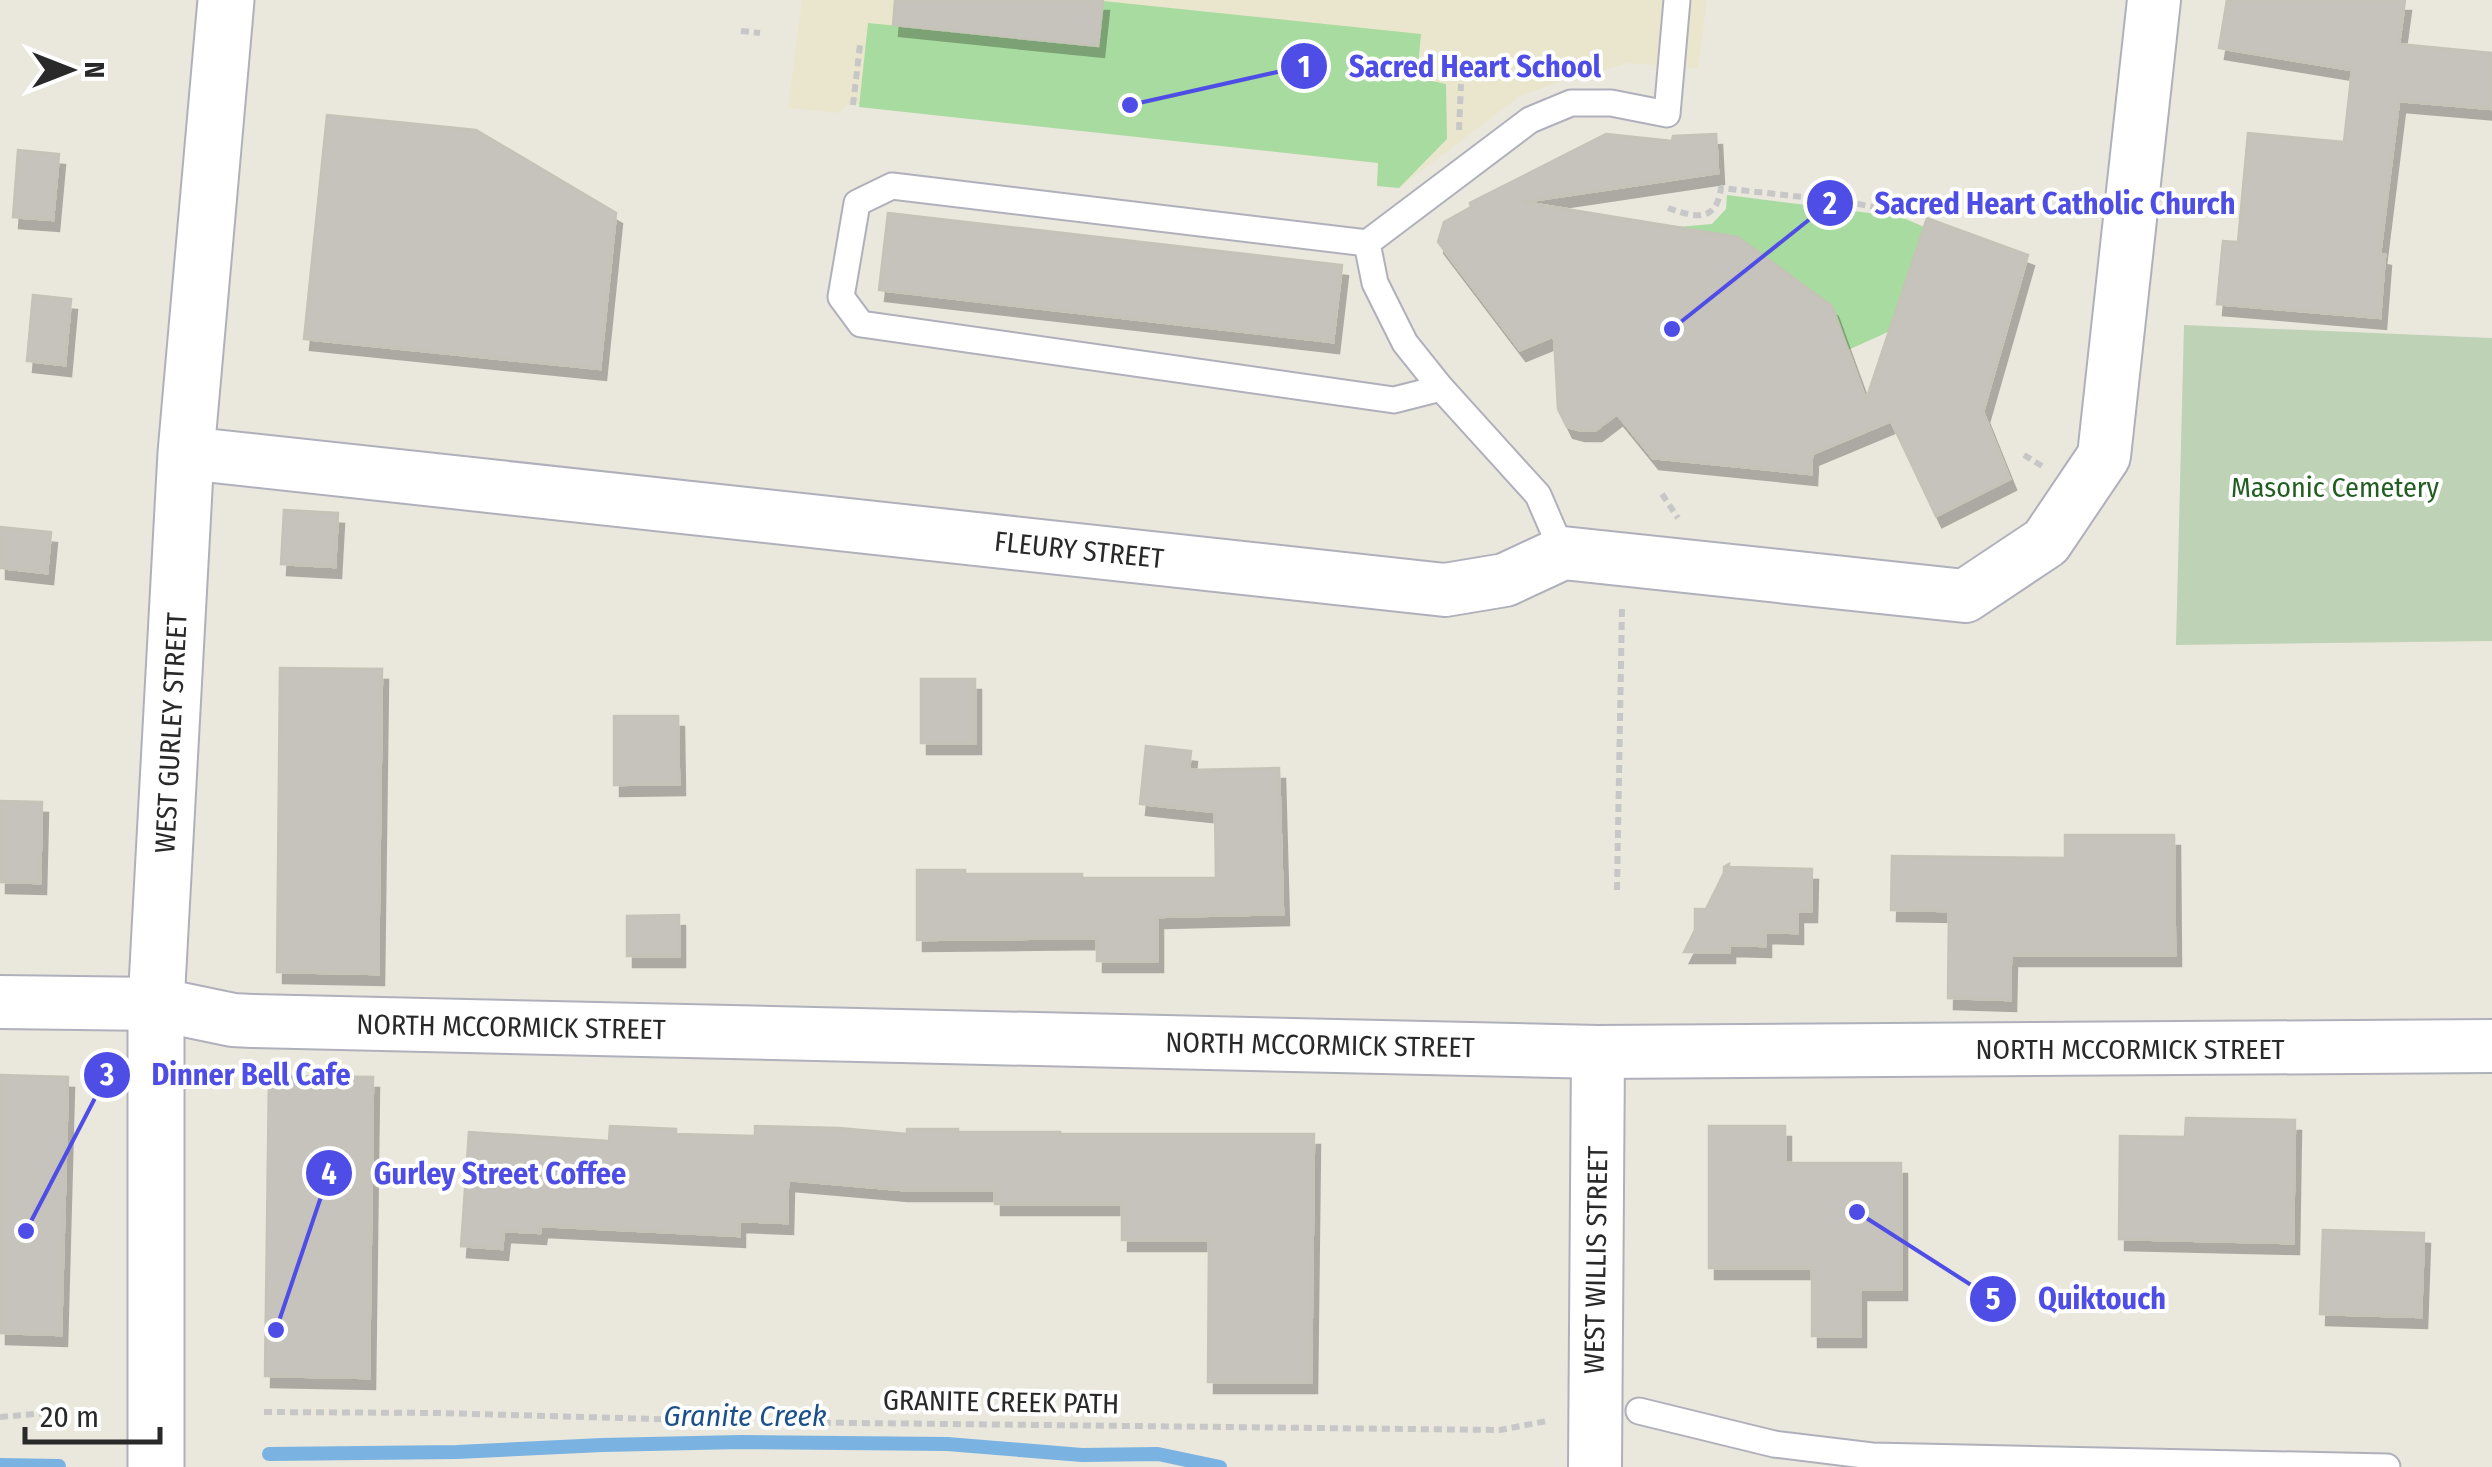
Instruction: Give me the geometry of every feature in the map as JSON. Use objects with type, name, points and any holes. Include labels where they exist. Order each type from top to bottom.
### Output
[{"type":"main road","name":"WEST GURLEY STREET","points":[[156,1467],[156,1004],[186,453],[226,0]]},
{"type":"street","points":[[1563,554],[1965,596],[2046,542],[2104,456],[2154,0]]},
{"type":"street","name":"FLEURY STREET","points":[[186,453],[1445,590],[1506,580],[1563,554]]},
{"type":"street","name":"NORTH MCCORMICK STREET","points":[[0,1002],[156,1004],[252,1021],[1598,1052],[2490,1046]]},
{"type":"street","name":"WEST WILLIS STREET","points":[[1582,1444],[1598,1052]]},
{"type":"lane","points":[[1441,388],[1394,400],[861,324],[842,297],[857,203],[892,186],[1367,242],[1530,120],[1571,104],[1611,104],[1667,114],[1677,0]]},
{"type":"lane","points":[[1367,242],[1375,283],[1405,343],[1538,495],[1563,554]]},
{"type":"lane","points":[[1639,1410],[1774,1444],[1872,1456],[2387,1467]]},
{"type":"path","points":[[742,31],[760,33]]},
{"type":"path","points":[[854,105],[860,45]]},
{"type":"path","points":[[1459,141],[1461,84]]},
{"type":"path","points":[[1668,208],[1700,216],[1708,214],[1719,200],[1720,188],[1848,202],[1914,215]]},
{"type":"path","points":[[1617,890],[1622,596]]},
{"type":"path","points":[[0,1418],[70,1410]]},
{"type":"path","name":"GRANITE CREEK PATH","points":[[264,1412],[1500,1430],[1582,1444]]},
{"type":"shaded area","points":[[802,0],[1707,0],[1698,69],[1629,63],[1520,96],[1399,188],[1377,186],[1378,163],[853,105],[838,113],[788,108]]},
{"type":"green space","points":[[1103,1],[1421,34],[1417,78],[1446,84],[1447,139],[1399,188],[1377,186],[1378,163],[859,107],[868,23],[1097,46]]},
{"type":"green space","points":[[1727,195],[1901,217],[1924,227],[1900,298],[1910,322],[1848,350],[1832,306],[1739,237],[1677,227],[1712,224],[1726,209]]},
{"type":"green space","name":"Masonic Cemetery","points":[[2184,325],[2492,338],[2492,641],[2176,645]]},
{"type":"building","points":[[895,0],[1103,0],[1098,46],[893,25]]},
{"type":"building","points":[[2227,0],[2405,0],[2399,44],[2492,53],[2492,109],[2399,101],[2380,254],[2385,255],[2380,318],[2217,304],[2223,241],[2238,242],[2248,133],[2344,142],[2352,70],[2219,48]]},
{"type":"building","points":[[327,115],[476,130],[616,213],[600,369],[304,339]]},
{"type":"building","points":[[1606,134],[1672,141],[1673,136],[1716,134],[1718,173],[1523,202],[1738,237],[1832,306],[1866,400],[1927,218],[2028,255],[1983,412],[2010,479],[1936,516],[1891,421],[1812,454],[1811,474],[1653,458],[1617,414],[1596,430],[1567,427],[1558,409],[1554,336],[1520,350],[1438,242],[1444,222],[1471,207],[1470,203]]},
{"type":"building","points":[[18,150],[59,154],[53,220],[13,217]]},
{"type":"building","points":[[888,213],[1342,265],[1333,342],[879,290]]},
{"type":"building","points":[[33,295],[71,299],[65,365],[27,361]]},
{"type":"building","points":[[284,510],[338,513],[335,567],[281,564]]},
{"type":"building","points":[[0,527],[51,532],[47,573],[0,568]]},
{"type":"building","points":[[280,668],[382,669],[378,974],[277,972]]},
{"type":"building","points":[[921,679],[975,679],[975,743],[921,743]]},
{"type":"building","points":[[614,716],[678,716],[679,784],[614,785]]},
{"type":"building","points":[[1146,746],[1191,751],[1189,770],[1279,768],[1283,914],[1157,917],[1157,961],[1097,961],[1097,938],[917,940],[917,870],[1082,874],[1082,878],[1216,878],[1215,812],[1140,804]]},
{"type":"building","points":[[0,801],[42,802],[40,883],[0,882]]},
{"type":"building","points":[[2065,835],[2174,835],[2175,955],[2011,955],[2010,1000],[1948,998],[1949,911],[1891,910],[1892,856],[2065,858]]},
{"type":"building","points":[[1729,864],[1812,869],[1811,911],[1797,911],[1797,933],[1765,932],[1765,946],[1729,945],[1729,952],[1684,952],[1695,930],[1695,909],[1706,909],[1724,867]]},
{"type":"building","points":[[679,915],[679,956],[627,956],[627,916]]},
{"type":"building","points":[[0,1075],[68,1077],[61,1335],[0,1333]]},
{"type":"building","points":[[269,1076],[373,1077],[369,1378],[265,1376]]},
{"type":"building","points":[[2186,1118],[2295,1120],[2293,1243],[2119,1239],[2120,1136],[2185,1137]]},
{"type":"building","points":[[610,1126],[676,1129],[676,1134],[755,1136],[755,1126],[907,1134],[907,1129],[958,1129],[1060,1134],[1314,1134],[1311,1382],[1208,1382],[1209,1240],[1122,1240],[1122,1204],[995,1204],[995,1190],[902,1190],[788,1180],[787,1223],[739,1221],[739,1236],[541,1226],[540,1233],[504,1231],[502,1249],[461,1246],[469,1132],[609,1141]]},
{"type":"building","points":[[1709,1126],[1785,1126],[1785,1163],[1901,1163],[1901,1289],[1860,1289],[1860,1336],[1812,1336],[1812,1268],[1709,1268]]},
{"type":"building","points":[[2323,1230],[2424,1233],[2421,1317],[2320,1314]]},
{"type":"waterway","name":"Granite Creek","points":[[269,1454],[741,1442],[947,1444],[1082,1455],[1158,1454],[1220,1467]]},
{"type":"waterway","name":"Granite Creek","points":[[0,1465],[59,1466]]},
{"type":"place","name":"Sacred Heart School","points":[[1130,105]]},
{"type":"place","name":"Sacred Heart Catholic Church","points":[[1672,329]]},
{"type":"place","name":"Quiktouch","points":[[1857,1212]]},
{"type":"place","name":"Dinner Bell Cafe","points":[[26,1231]]},
{"type":"place","name":"Gurley Street Coffee","points":[[276,1330]]}]
